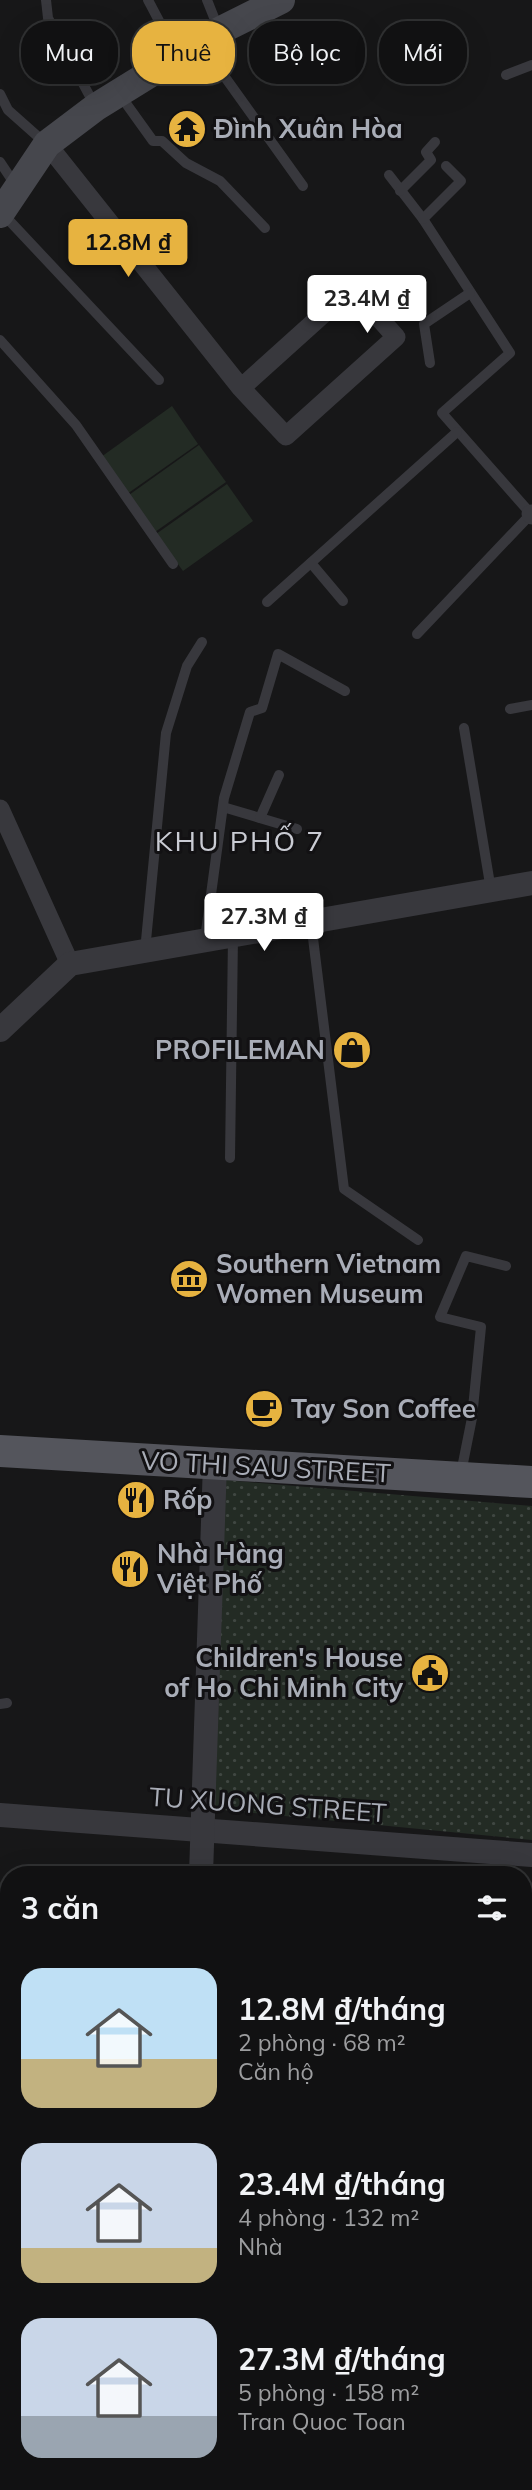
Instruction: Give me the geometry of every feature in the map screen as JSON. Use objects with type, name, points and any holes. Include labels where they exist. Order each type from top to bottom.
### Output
[{"type":"main road","points":[[235,22],[267,3]]},
{"type":"main road","points":[[0,213],[47,144],[133,84]]},
{"type":"main road","name":"VO THI SAU STREET","points":[[0,1451],[530,1481]]},
{"type":"street","points":[[47,144],[241,388],[286,436],[396,337],[352,288],[241,388]]},
{"type":"street","points":[[0,809],[70,964]]},
{"type":"street","points":[[0,1030],[70,964],[532,883]]},
{"type":"street","points":[[201,1866],[215,1464]]},
{"type":"street","name":"TU XUONG STREET","points":[[0,1815],[532,1855]]},
{"type":"lane","points":[[47,0],[48,18],[107,100],[153,141],[162,141],[186,163],[220,181],[265,228]]},
{"type":"lane","points":[[148,0],[173,21]]},
{"type":"lane","points":[[203,21],[207,0]]},
{"type":"lane","points":[[506,75],[532,65]]},
{"type":"lane","points":[[229,84],[303,186]]},
{"type":"lane","points":[[0,94],[8,110],[47,144]]},
{"type":"lane","points":[[400,191],[431,160],[426,152],[435,142]]},
{"type":"lane","points":[[0,162],[17,186]]},
{"type":"lane","points":[[423,219],[461,180],[446,166]]},
{"type":"lane","points":[[388,175],[423,219],[510,353],[442,412],[532,514],[417,634]]},
{"type":"lane","points":[[0,213],[159,380]]},
{"type":"lane","points":[[430,363],[424,324],[470,293]]},
{"type":"lane","points":[[0,340],[76,425],[173,565]]},
{"type":"lane","points":[[267,602],[457,432]]},
{"type":"lane","points":[[311,563],[343,601]]},
{"type":"lane","points":[[145,951],[166,733],[187,666],[202,642]]},
{"type":"lane","points":[[205,941],[223,807],[250,712],[262,708],[278,654],[345,691]]},
{"type":"lane","points":[[510,709],[532,705]]},
{"type":"lane","points":[[464,728],[491,890]]},
{"type":"lane","points":[[260,818],[279,775]]},
{"type":"lane","points":[[223,807],[297,829]]},
{"type":"lane","points":[[311,922],[344,1189],[418,1240]]},
{"type":"lane","points":[[230,1158],[233,936]]},
{"type":"lane","points":[[460,1478],[472,1418],[481,1327],[440,1317],[466,1256],[506,1266]]},
{"type":"shaded area","points":[[172,406],[198,444],[127,494],[101,457]]},
{"type":"shaded area","points":[[199,445],[226,482],[155,532],[129,495]]},
{"type":"shaded area","points":[[227,484],[253,521],[183,571],[156,534]]},
{"type":"shaded area","points":[[225,1480],[532,1506],[532,1840],[213,1809]]},
{"type":"place","name":"Đình Xuân Hòa","points":[[187,129]]},
{"type":"place","name":"PROFILEMAN","points":[[352,1050]]},
{"type":"place","name":"Southern Vietnam Women Museum","points":[[189,1279]]},
{"type":"place","name":"Tay Son Coffee","points":[[264,1409]]},
{"type":"place","name":"Rốp","points":[[136,1500]]},
{"type":"place","name":"Nhà Hàng Việt Phố","points":[[130,1569]]},
{"type":"place","name":"Children's House of Ho Chi Minh City","points":[[430,1673]]},
{"type":"district","name":"KHU PHỐ 7","points":[[240,841]]}]
